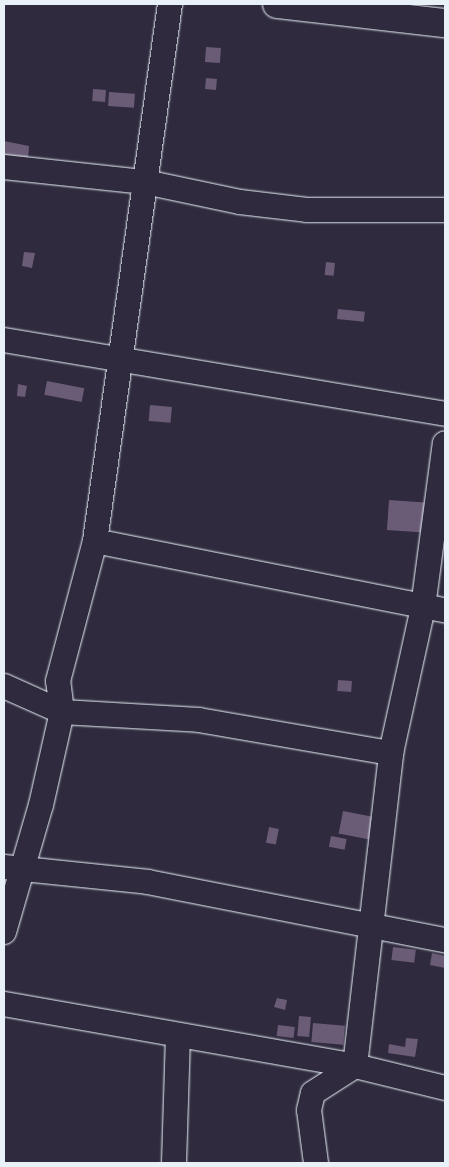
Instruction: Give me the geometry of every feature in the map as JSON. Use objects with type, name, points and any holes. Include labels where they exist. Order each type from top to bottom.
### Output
[{"type":"street","points":[[4,932],[13,868],[41,805],[62,712],[58,681],[95,541],[170,4]]},
{"type":"street","points":[[291,5],[445,23]]},
{"type":"street","points":[[4,167],[145,182],[240,202],[307,210],[445,210]]},
{"type":"street","points":[[4,340],[120,362],[445,414]]},
{"type":"street","points":[[355,1066],[373,924],[391,753],[434,608],[445,443]]},
{"type":"street","points":[[95,541],[434,608]]},
{"type":"street","points":[[4,686],[62,712],[199,720],[391,753]]},
{"type":"street","points":[[13,868],[89,873],[138,881],[373,924],[445,940]]},
{"type":"street","points":[[4,1004],[355,1066],[445,1088]]},
{"type":"street","points":[[174,1163],[178,1036]]},
{"type":"street","points":[[316,1163],[309,1110],[313,1093],[355,1066]]},
{"type":"building","points":[[206,47],[221,48],[220,63],[205,62]]},
{"type":"building","points":[[206,78],[217,79],[216,90],[205,89]]},
{"type":"building","points":[[93,89],[106,90],[105,102],[92,101]]},
{"type":"building","points":[[109,92],[135,94],[134,108],[108,106]]},
{"type":"building","points":[[4,141],[29,146],[28,159],[4,157]]},
{"type":"building","points":[[24,252],[35,253],[32,268],[22,266]]},
{"type":"building","points":[[326,262],[335,263],[334,276],[325,275]]},
{"type":"building","points":[[338,309],[365,312],[364,322],[337,319]]},
{"type":"building","points":[[47,381],[84,388],[82,402],[44,395]]},
{"type":"building","points":[[18,384],[27,386],[25,397],[17,396]]},
{"type":"building","points":[[150,405],[172,407],[171,423],[149,421]]},
{"type":"building","points":[[389,500],[429,503],[427,533],[387,530]]},
{"type":"building","points":[[338,680],[352,681],[351,692],[337,691]]},
{"type":"building","points":[[343,811],[380,818],[376,841],[339,834]]},
{"type":"building","points":[[269,827],[279,829],[276,845],[266,843]]},
{"type":"building","points":[[331,836],[347,839],[345,850],[329,847]]},
{"type":"building","points":[[393,947],[416,950],[414,963],[391,960]]},
{"type":"building","points":[[432,953],[445,956],[445,968],[430,965]]},
{"type":"building","points":[[277,998],[287,1000],[285,1010],[274,1007]]},
{"type":"building","points":[[299,1016],[311,1017],[309,1037],[297,1036]]},
{"type":"building","points":[[313,1023],[345,1026],[343,1045],[311,1042]]},
{"type":"building","points":[[278,1025],[295,1027],[294,1038],[277,1036]]},
{"type":"building","points":[[406,1038],[418,1039],[415,1057],[388,1053],[389,1044],[405,1047]]}]
